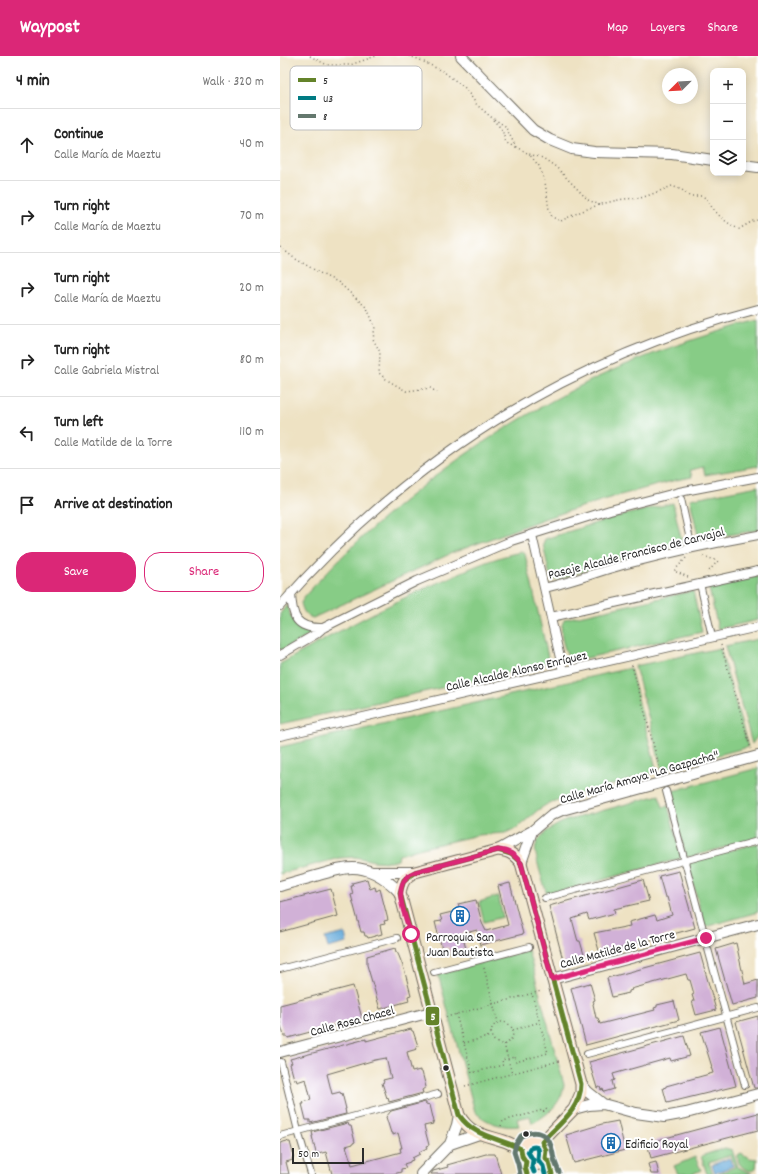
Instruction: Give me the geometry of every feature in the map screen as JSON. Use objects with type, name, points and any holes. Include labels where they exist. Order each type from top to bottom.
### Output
[{"type":"main road","points":[[521,1149],[505,1142],[479,1134],[470,1129],[459,1115],[400,893],[402,883],[407,876],[415,872],[498,850],[507,851],[515,855],[521,863],[580,1084],[581,1093],[574,1109],[542,1142]]},
{"type":"main road","points":[[531,1139],[537,1139],[542,1142],[546,1150],[543,1161],[533,1165],[526,1162],[522,1156],[521,1149],[525,1142],[531,1139]]},
{"type":"main road","points":[[545,1158],[552,1174]]},
{"type":"main road","points":[[526,1162],[525,1167],[527,1174]]},
{"type":"street","points":[[461,56],[533,130],[550,140],[572,149],[594,152],[672,154],[710,160]]},
{"type":"street","points":[[746,165],[758,167]]},
{"type":"street","points":[[280,606],[353,530],[388,499],[431,464],[496,419],[539,394],[592,368],[640,347],[683,331],[758,309]]},
{"type":"street","points":[[280,655],[316,634],[323,628],[417,581],[482,553],[610,510],[679,492],[758,477]]},
{"type":"street","points":[[681,499],[691,544]]},
{"type":"street","points":[[532,535],[563,671]]},
{"type":"street","name":"Pasaje Alcalde Francisco de Carvajal","points":[[544,588],[692,548],[758,535]]},
{"type":"street","points":[[551,617],[758,570]]},
{"type":"street","points":[[701,588],[711,632]]},
{"type":"street","points":[[291,593],[293,614],[297,620],[304,626],[313,629],[323,628]]},
{"type":"street","name":"Calle Alcalde Alonso Enríquez","points":[[280,736],[758,627]]},
{"type":"street","name":"Calle María Amaya \"La Gazpacha\"","points":[[498,850],[513,840],[532,831],[551,815],[562,810],[754,752]]},
{"type":"street","points":[[666,791],[703,929]]},
{"type":"street","points":[[521,863],[532,831]]},
{"type":"street","points":[[545,898],[758,841]]},
{"type":"street","points":[[280,886],[344,868],[360,868],[373,872],[392,884],[400,893]]},
{"type":"street","points":[[373,872],[415,872]]},
{"type":"street","name":"Calle Matilde de la Torre","points":[[552,979],[758,924]]},
{"type":"street","points":[[280,969],[397,938]]},
{"type":"street","points":[[434,972],[529,947]]},
{"type":"street","points":[[708,949],[745,1085]]},
{"type":"street","points":[[587,1054],[758,1008]]},
{"type":"street","name":"Calle Rosa Chacel","points":[[280,1057],[431,1012]]},
{"type":"street","points":[[280,1057],[298,1131],[311,1174]]},
{"type":"street","points":[[580,1084],[603,1104]]},
{"type":"street","points":[[280,1136],[438,1094]]},
{"type":"street","points":[[574,1109],[589,1105],[603,1104],[644,1114],[664,1117],[686,1113],[758,1094]]},
{"type":"street","points":[[421,1174],[450,1144],[459,1115]]},
{"type":"street","points":[[450,1144],[479,1134]]},
{"type":"path","points":[[310,56],[327,65],[350,65],[376,56]]},
{"type":"path","points":[[409,56],[444,72],[465,88],[477,105],[505,126],[516,147]]},
{"type":"path","points":[[491,117],[502,130],[504,138],[508,144],[529,154],[543,158],[556,167],[588,200],[600,205]]},
{"type":"path","points":[[529,154],[539,166],[545,182],[549,210],[552,217],[561,221],[575,213],[600,205],[618,200],[639,198],[672,186],[682,190],[689,196],[701,196],[706,198],[720,217],[732,226],[739,229],[753,221],[758,220]]},
{"type":"path","points":[[280,247],[294,258],[338,282],[368,308],[375,327],[373,339],[380,352],[379,373],[387,380],[406,391],[430,388],[438,394]]},
{"type":"path","points":[[699,554],[718,561],[704,576]]},
{"type":"path","points":[[687,557],[674,571],[692,579]]},
{"type":"path","points":[[722,645],[754,752]]},
{"type":"path","points":[[632,665],[661,773]]},
{"type":"path","points":[[473,947],[474,952]]},
{"type":"path","points":[[482,960],[498,1022]]},
{"type":"path","points":[[446,1017],[541,991]]},
{"type":"path","points":[[456,1014],[472,1073],[503,1065],[502,1060],[514,1057],[516,1062],[548,1053],[532,994]]},
{"type":"path","points":[[498,1022],[506,1022],[513,1030],[512,1037],[504,1044],[494,1042],[491,1036],[490,1032],[493,1026],[498,1022]]},
{"type":"path","points":[[513,1030],[540,1022]]},
{"type":"path","points":[[464,1043],[491,1036]]},
{"type":"path","points":[[504,1044],[512,1074]]},
{"type":"path","points":[[465,1086],[559,1061]]},
{"type":"path","points":[[546,1109],[549,1112]]},
{"type":"path","points":[[502,1126],[503,1121],[543,1110],[544,1112]]},
{"type":"green space","points":[[758,320],[758,466],[705,475],[703,467],[690,470],[692,477],[613,497],[546,518],[452,553],[313,618],[305,613],[301,603],[304,597],[335,563],[368,532],[439,473],[515,422],[555,399],[616,369],[676,346]]},
{"type":"green space","points":[[758,486],[758,530],[699,540],[690,499]]},
{"type":"green space","points":[[673,503],[682,543],[625,558],[556,580],[550,576],[543,544],[545,539],[612,518]]},
{"type":"green space","points":[[521,552],[525,554],[548,657],[544,665],[280,724],[280,664],[361,620],[423,589],[482,564]]},
{"type":"green space","points":[[758,576],[758,620],[718,629],[709,588]]},
{"type":"green space","points":[[693,591],[702,632],[573,661],[569,659],[563,644],[561,633],[565,619]]},
{"type":"green space","points":[[287,605],[293,621],[296,624],[304,629],[316,632],[280,651],[280,614]]},
{"type":"green space","points":[[758,639],[758,735],[752,744],[725,646]]},
{"type":"green space","points":[[720,648],[748,747],[662,770],[635,666]]},
{"type":"green space","points":[[630,668],[657,772],[549,803],[538,810],[517,828],[505,833],[478,835],[418,849],[399,855],[398,860],[390,862],[374,861],[355,857],[339,858],[280,874],[280,747]]},
{"type":"green space","points":[[758,768],[758,838],[690,857],[686,856],[669,792]]},
{"type":"green space","points":[[659,795],[663,807],[668,806],[682,858],[547,895],[535,849],[538,841],[544,833],[565,821]]},
{"type":"green space","points":[[758,843],[758,912],[705,927],[687,862]]},
{"type":"green space","points":[[498,896],[503,917],[484,922],[479,902]]},
{"type":"green space","points":[[528,950],[564,1085],[563,1092],[557,1103],[543,1117],[532,1123],[530,1116],[517,1119],[519,1126],[507,1126],[490,1122],[475,1112],[438,974]]},
{"type":"green space","points":[[725,1148],[732,1150],[738,1167],[752,1174],[718,1174],[735,1167],[731,1155],[709,1163],[713,1174],[707,1174],[701,1156]]},
{"type":"green space","points":[[741,1153],[749,1158],[757,1159],[756,1168],[750,1171],[741,1165],[738,1161],[738,1155]]},
{"type":"green space","points":[[695,1157],[701,1170],[692,1174],[678,1174],[674,1166]]},
{"type":"water","points":[[345,933],[347,943],[328,948],[325,938]]},
{"type":"water","points":[[729,1158],[733,1166],[715,1173],[712,1165]]},
{"type":"building","points":[[679,871],[695,928],[600,954],[594,933],[630,926],[629,922],[655,915],[657,920],[672,915],[659,876]]},
{"type":"building","points":[[367,879],[370,889],[375,887],[376,891],[380,889],[388,920],[384,921],[385,924],[380,925],[382,934],[368,938],[365,936],[364,932],[361,932],[351,895],[353,894],[351,886],[353,886],[352,883]]},
{"type":"building","points":[[643,880],[649,901],[614,909],[615,913],[589,920],[587,914],[572,919],[578,941],[580,941],[585,958],[564,964],[549,906]]},
{"type":"building","name":"Parroquia San Juan Bautista","points":[[510,883],[523,934],[480,945],[477,930],[462,934],[466,949],[450,953],[448,947],[442,949],[435,922],[442,921],[440,915],[460,910],[458,904],[476,900],[482,923],[486,931],[508,925],[498,886]]},
{"type":"building","points":[[331,889],[338,916],[280,932],[280,902]]},
{"type":"building","points":[[736,943],[745,984],[758,980],[758,998],[732,1005],[716,949]]},
{"type":"building","points":[[395,948],[404,969],[411,995],[408,996],[409,1001],[380,1009],[367,965],[367,956]]},
{"type":"building","points":[[700,953],[716,1010],[696,1015],[692,1001],[694,1001],[692,995],[694,994],[690,980],[688,980],[686,974],[631,989],[632,990],[629,991],[629,993],[612,997],[607,978]]},
{"type":"building","points":[[590,983],[595,1000],[593,1001],[593,1004],[596,1018],[598,1018],[600,1024],[655,1010],[654,1008],[657,1007],[657,1005],[674,1001],[679,1020],[586,1045],[571,988]]},
{"type":"building","points":[[353,986],[362,1018],[288,1038],[287,1036],[284,1036],[280,1022],[280,1005]]},
{"type":"building","points":[[758,1016],[758,1088],[754,1088],[736,1022]]},
{"type":"building","points":[[720,1027],[736,1086],[667,1103],[663,1088],[666,1086],[713,1073],[701,1032]]},
{"type":"building","points":[[411,1029],[418,1046],[416,1047],[417,1049],[407,1052],[412,1072],[420,1070],[420,1072],[422,1072],[426,1087],[422,1090],[423,1093],[389,1102],[382,1083],[384,1082],[383,1080],[391,1078],[386,1058],[375,1060],[327,1074],[332,1094],[342,1093],[346,1114],[310,1123],[310,1120],[306,1120],[302,1104],[304,1104],[303,1102],[311,1100],[306,1079],[297,1082],[296,1079],[294,1079],[290,1059]]},
{"type":"building","points":[[684,1036],[690,1056],[671,1061],[670,1058],[613,1074],[615,1080],[612,1081],[614,1089],[604,1092],[600,1087],[597,1088],[589,1062]]},
{"type":"building","points":[[425,1102],[426,1104],[430,1105],[434,1122],[432,1122],[433,1124],[424,1126],[429,1145],[426,1146],[427,1148],[419,1152],[420,1154],[412,1158],[413,1160],[404,1164],[406,1168],[401,1169],[401,1172],[393,1174],[332,1174],[326,1152],[316,1153],[312,1132],[348,1123],[349,1126],[351,1126],[355,1142],[346,1146],[352,1165],[401,1152],[400,1148],[402,1148],[398,1133],[393,1135],[393,1133],[391,1133],[386,1117],[391,1111]]},
{"type":"building","points":[[758,1113],[758,1130],[651,1158],[647,1143]]},
{"type":"building","name":"Edificio Royal","points":[[618,1121],[625,1150],[574,1163],[566,1135],[602,1124]]},
{"type":"building","points":[[287,1141],[290,1142],[294,1157],[292,1158],[293,1160],[286,1162],[289,1174],[280,1174],[280,1143]]},
{"type":"building","points":[[486,1154],[495,1154],[501,1174],[431,1174],[433,1171],[448,1167],[447,1165]]},
{"type":"building","points":[[656,1162],[659,1174],[651,1174],[648,1164]]},
{"type":"transit line","name":"5","points":[[527,1174],[525,1167],[526,1162],[522,1156],[521,1149],[480,1133],[465,1123],[459,1115],[400,893],[404,880],[415,872],[498,850],[511,854],[521,863],[581,1084],[580,1093],[573,1109],[542,1142],[546,1150],[545,1158],[549,1162],[552,1174]]},
{"type":"transit line","name":"8","points":[[520,1174],[514,1152],[516,1144],[521,1136],[534,1132],[543,1134],[547,1138],[552,1147],[554,1160],[559,1172]]},
{"type":"transit line","name":"U3","points":[[534,1172],[532,1167],[533,1160],[528,1152],[530,1148],[536,1147],[538,1148],[539,1152],[538,1160],[543,1166],[545,1174]]},
{"type":"place","name":"Parroquia San Juan Bautista","points":[[460,916]]},
{"type":"place","name":"Edificio Royal","points":[[611,1143]]},
{"type":"route","points":[[411,934],[400,893],[402,883],[407,876],[415,872],[498,850],[507,851],[515,855],[521,863],[552,979],[706,938]]}]
